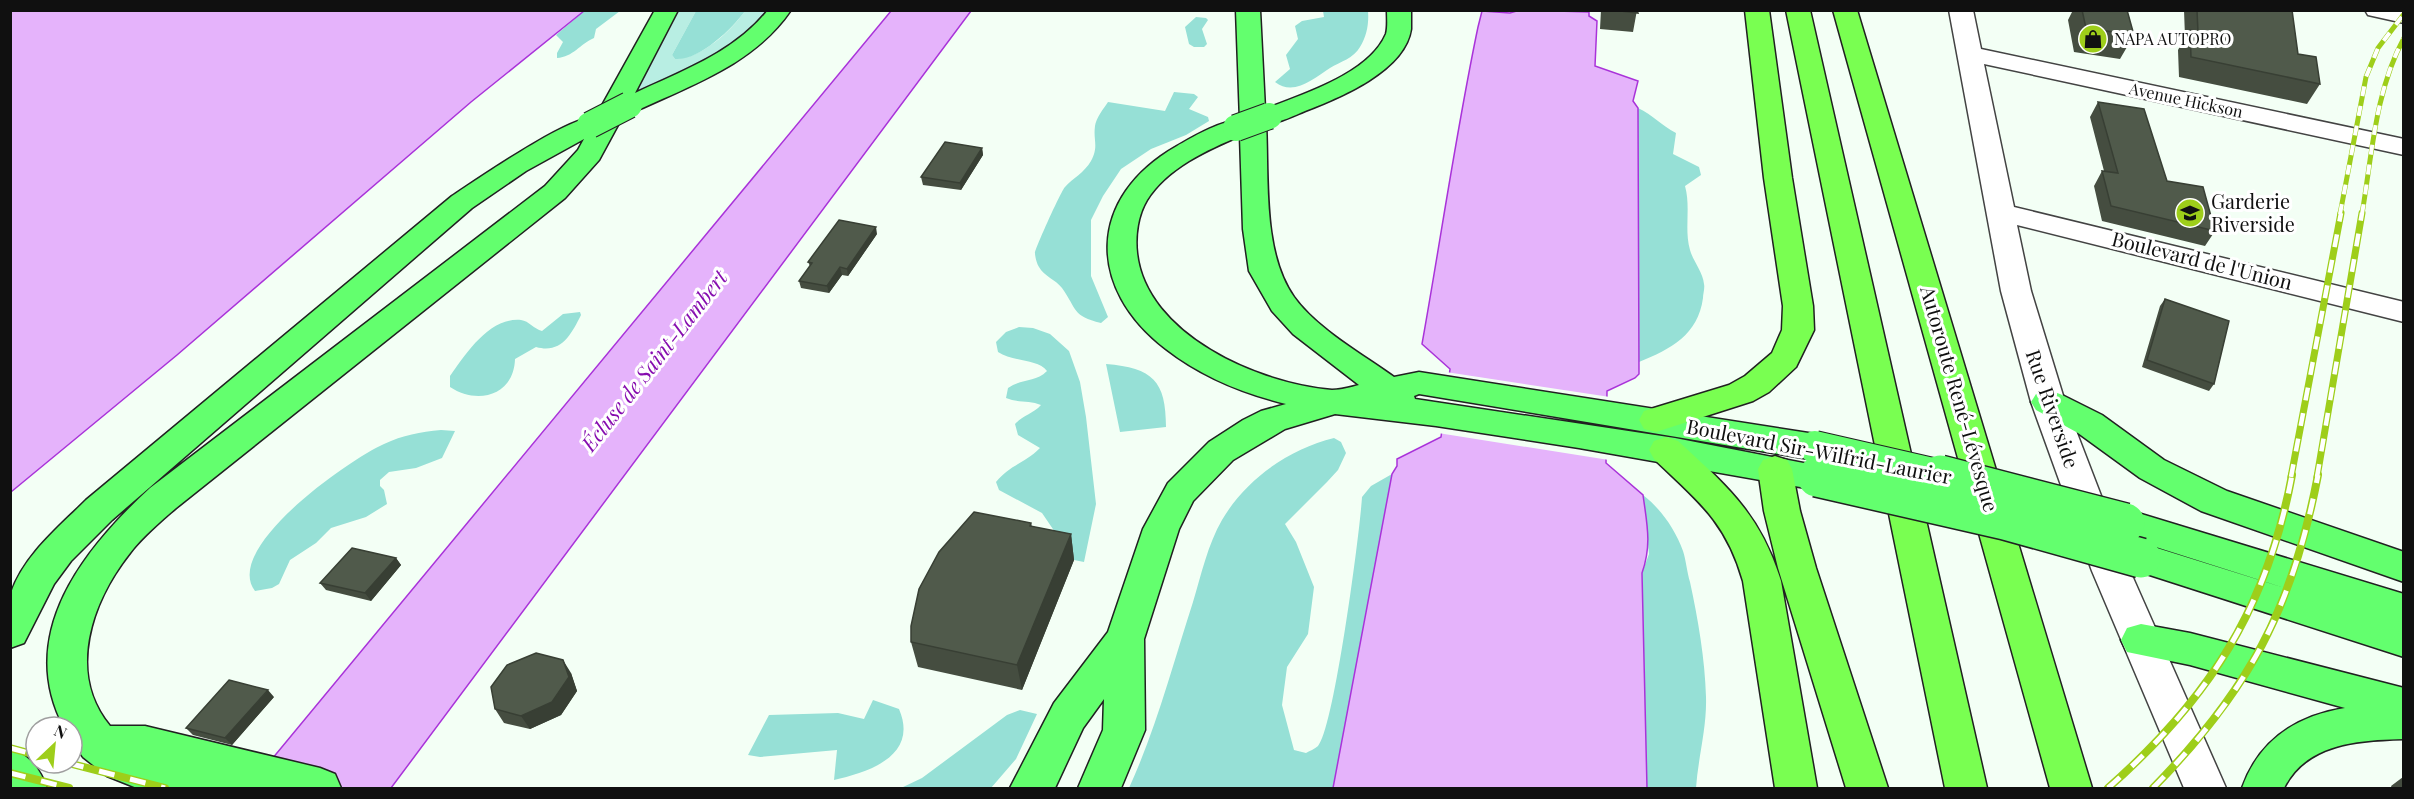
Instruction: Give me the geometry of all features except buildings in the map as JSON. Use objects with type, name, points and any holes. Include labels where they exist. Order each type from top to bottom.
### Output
[{"type":"highway","points":[[1757,10],[1778,178],[1798,306],[1798,330],[1785,359],[1757,384],[1661,435],[1728,509],[1753,548],[1762,581],[1796,789]]},
{"type":"highway","points":[[1798,10],[1966,789]]},
{"type":"highway","name":"Autoroute René-Lévesque","points":[[1845,10],[2071,789]]},
{"type":"highway","points":[[1775,470],[1782,511],[1797,568],[1867,789]]},
{"type":"main road","points":[[216,789],[123,751],[76,711],[67,680],[67,656],[76,616],[99,568],[117,544],[163,498],[555,192],[589,154],[667,10]]},
{"type":"main road","points":[[10,632],[28,594],[52,559],[74,534],[121,491],[462,202],[516,165],[733,52],[756,36],[780,10]]},
{"type":"main road","points":[[1248,10],[1256,218],[1260,260],[1268,282],[1283,304],[1311,333],[1348,360],[1420,397]]},
{"type":"main road","points":[[1330,403],[1276,390],[1235,376],[1206,361],[1168,334],[1138,302],[1127,279],[1122,257],[1121,236],[1130,206],[1141,188],[1158,170],[1177,156],[1236,128],[1327,93],[1366,72],[1383,57],[1395,41],[1401,22],[1399,10]]},
{"type":"main road","name":"Boulevard Sir-Wilfrid-Laurier","points":[[1125,639],[1165,519],[1180,492],[1221,451],[1255,429],[1288,414],[1330,403],[1420,397],[1816,462],[1993,487],[2125,523],[2403,610]]},
{"type":"main road","points":[[2048,402],[2090,424],[2152,469],[2207,498],[2262,520],[2403,567]]},
{"type":"main road","name":"Boulevard Sir-Wilfrid-Laurier","points":[[1661,435],[1775,470],[1816,462],[2005,520],[2141,558],[2403,641]]},
{"type":"main road","points":[[1031,789],[1042,772],[1068,716],[1125,639]]},
{"type":"main road","points":[[1099,789],[1118,749],[1124,730],[1125,639]]},
{"type":"main road","points":[[2141,640],[2190,649],[2403,706]]},
{"type":"main road","points":[[2263,789],[2272,768],[2282,756],[2304,740],[2321,732],[2356,723],[2403,720]]},
{"type":"main road","points":[[123,751],[320,789]]},
{"type":"main road","points":[[10,767],[26,789]]},
{"type":"street","name":"Rue Riverside","points":[[1961,10],[2001,222],[2026,330],[2048,402],[2100,543],[2205,789]]},
{"type":"street","points":[[2376,10],[2403,16]]},
{"type":"street","name":"Avenue Hickson","points":[[1969,54],[2403,147]]},
{"type":"street","name":"Boulevard de l'Union","points":[[2001,222],[2036,220],[2403,312]]},
{"type":"street","name":"Boulevard de l'Union","points":[[2001,222],[2062,243],[2403,330]]},
{"type":"shaded area","points":[[584,11],[620,11],[596,29],[594,38],[572,53],[557,58],[563,42],[556,35]]},
{"type":"shaded area","points":[[679,11],[696,11],[672,55],[675,59],[685,58],[705,49],[732,27],[745,11],[766,11],[755,25],[707,59],[636,93]]},
{"type":"shaded area","points":[[696,11],[745,11],[723,35],[704,49],[694,55],[675,59],[672,55]]},
{"type":"shaded area","points":[[1323,11],[1368,11],[1367,29],[1360,47],[1351,57],[1297,87],[1289,88],[1275,82],[1290,69],[1286,55],[1298,39],[1295,26],[1302,21],[1324,17]]},
{"type":"shaded area","points":[[1196,17],[1208,20],[1202,29],[1207,44],[1204,47],[1194,47],[1189,44],[1185,27]]},
{"type":"shaded area","points":[[1174,92],[1194,94],[1198,97],[1189,109],[1208,117],[1209,121],[1186,135],[1151,149],[1121,169],[1103,196],[1091,220],[1091,276],[1108,317],[1101,323],[1085,318],[1076,311],[1062,288],[1038,266],[1036,249],[1065,187],[1091,161],[1095,147],[1096,123],[1108,102],[1165,111]]},
{"type":"shaded area","points":[[1638,108],[1676,133],[1673,154],[1699,167],[1701,175],[1685,186],[1688,242],[1691,254],[1702,275],[1704,287],[1700,311],[1689,331],[1672,346],[1639,362]]},
{"type":"shaded area","points":[[580,312],[581,315],[569,336],[559,345],[552,348],[536,347],[515,359],[513,372],[501,389],[482,396],[471,395],[450,387],[450,376],[463,358],[480,339],[499,324],[521,320],[542,331],[563,314]]},
{"type":"shaded area","points":[[1019,327],[1033,328],[1050,334],[1069,351],[1080,382],[1096,504],[1084,562],[1074,560],[1042,513],[999,490],[996,482],[1007,471],[1040,448],[1018,435],[1015,424],[1041,405],[1006,398],[1008,388],[1038,377],[1047,371],[1038,364],[1011,358],[998,352],[996,342],[1006,332]]},
{"type":"shaded area","points":[[1106,364],[1135,369],[1154,380],[1163,398],[1166,427],[1120,432]]},
{"type":"shaded area","points":[[441,430],[455,431],[442,458],[416,468],[389,472],[380,480],[387,504],[366,517],[331,528],[316,543],[290,560],[279,584],[272,588],[255,591],[250,573],[256,552],[272,530],[294,507],[345,467],[384,444],[412,434]]},
{"type":"shaded area","points":[[1334,438],[1341,442],[1346,453],[1338,470],[1285,524],[1296,542],[1314,587],[1308,634],[1287,667],[1282,705],[1294,750],[1306,753],[1315,748],[1324,732],[1345,628],[1362,497],[1371,486],[1392,474],[1333,788],[1129,788],[1156,720],[1205,560],[1222,520],[1243,491],[1270,468],[1301,450]]},
{"type":"shaded area","points":[[1643,495],[1672,527],[1680,543],[1696,610],[1703,654],[1706,697],[1696,788],[1647,788],[1642,573],[1649,554]]},
{"type":"shaded area","points":[[873,700],[899,709],[903,725],[902,739],[887,759],[862,772],[834,780],[837,750],[760,757],[748,755],[769,715],[838,713],[864,719]]},
{"type":"shaded area","points":[[1020,710],[1037,714],[1016,759],[991,788],[901,788],[922,778],[1007,715]]},
{"type":"water","points":[[11,10],[584,11],[471,102],[177,355],[11,492]]},
{"type":"water","points":[[1520,10],[1589,12],[1589,16],[1597,21],[1595,66],[1638,81],[1633,101],[1638,108],[1639,374],[1607,391],[1606,463],[1643,495],[1646,515],[1648,544],[1642,573],[1647,788],[1333,788],[1392,474],[1397,466],[1397,459],[1441,437],[1450,369],[1422,344],[1478,27],[1482,11],[1510,13]]},
{"type":"water","name":"Écluse de Saint-Lambert","points":[[891,11],[971,11],[391,788],[248,788]]},
{"type":"pier","points":[[1446,372],[1610,397],[1609,460],[1438,433]]},
{"type":"railway","points":[[2340,214],[2366,77],[2378,48],[2404,14]]},
{"type":"railway","points":[[2362,214],[2381,101],[2394,58],[2404,38]]},
{"type":"railway","points":[[2291,477],[2341,213]]},
{"type":"railway","points":[[2317,477],[2362,213]]},
{"type":"railway","points":[[2108,788],[2176,720],[2204,685],[2228,648],[2267,568],[2281,523],[2292,475]]},
{"type":"railway","points":[[2153,788],[2216,717],[2262,645],[2280,608],[2295,567],[2318,475]]},
{"type":"railway","points":[[10,748],[24,752]]},
{"type":"railway","points":[[84,767],[165,788]]},
{"type":"railway","points":[[10,773],[69,788]]},
{"type":"place","name":"NAPA AUTOPRO","points":[[2093,39]]},
{"type":"place","name":"Garderie Riverside","points":[[2190,213]]}]
